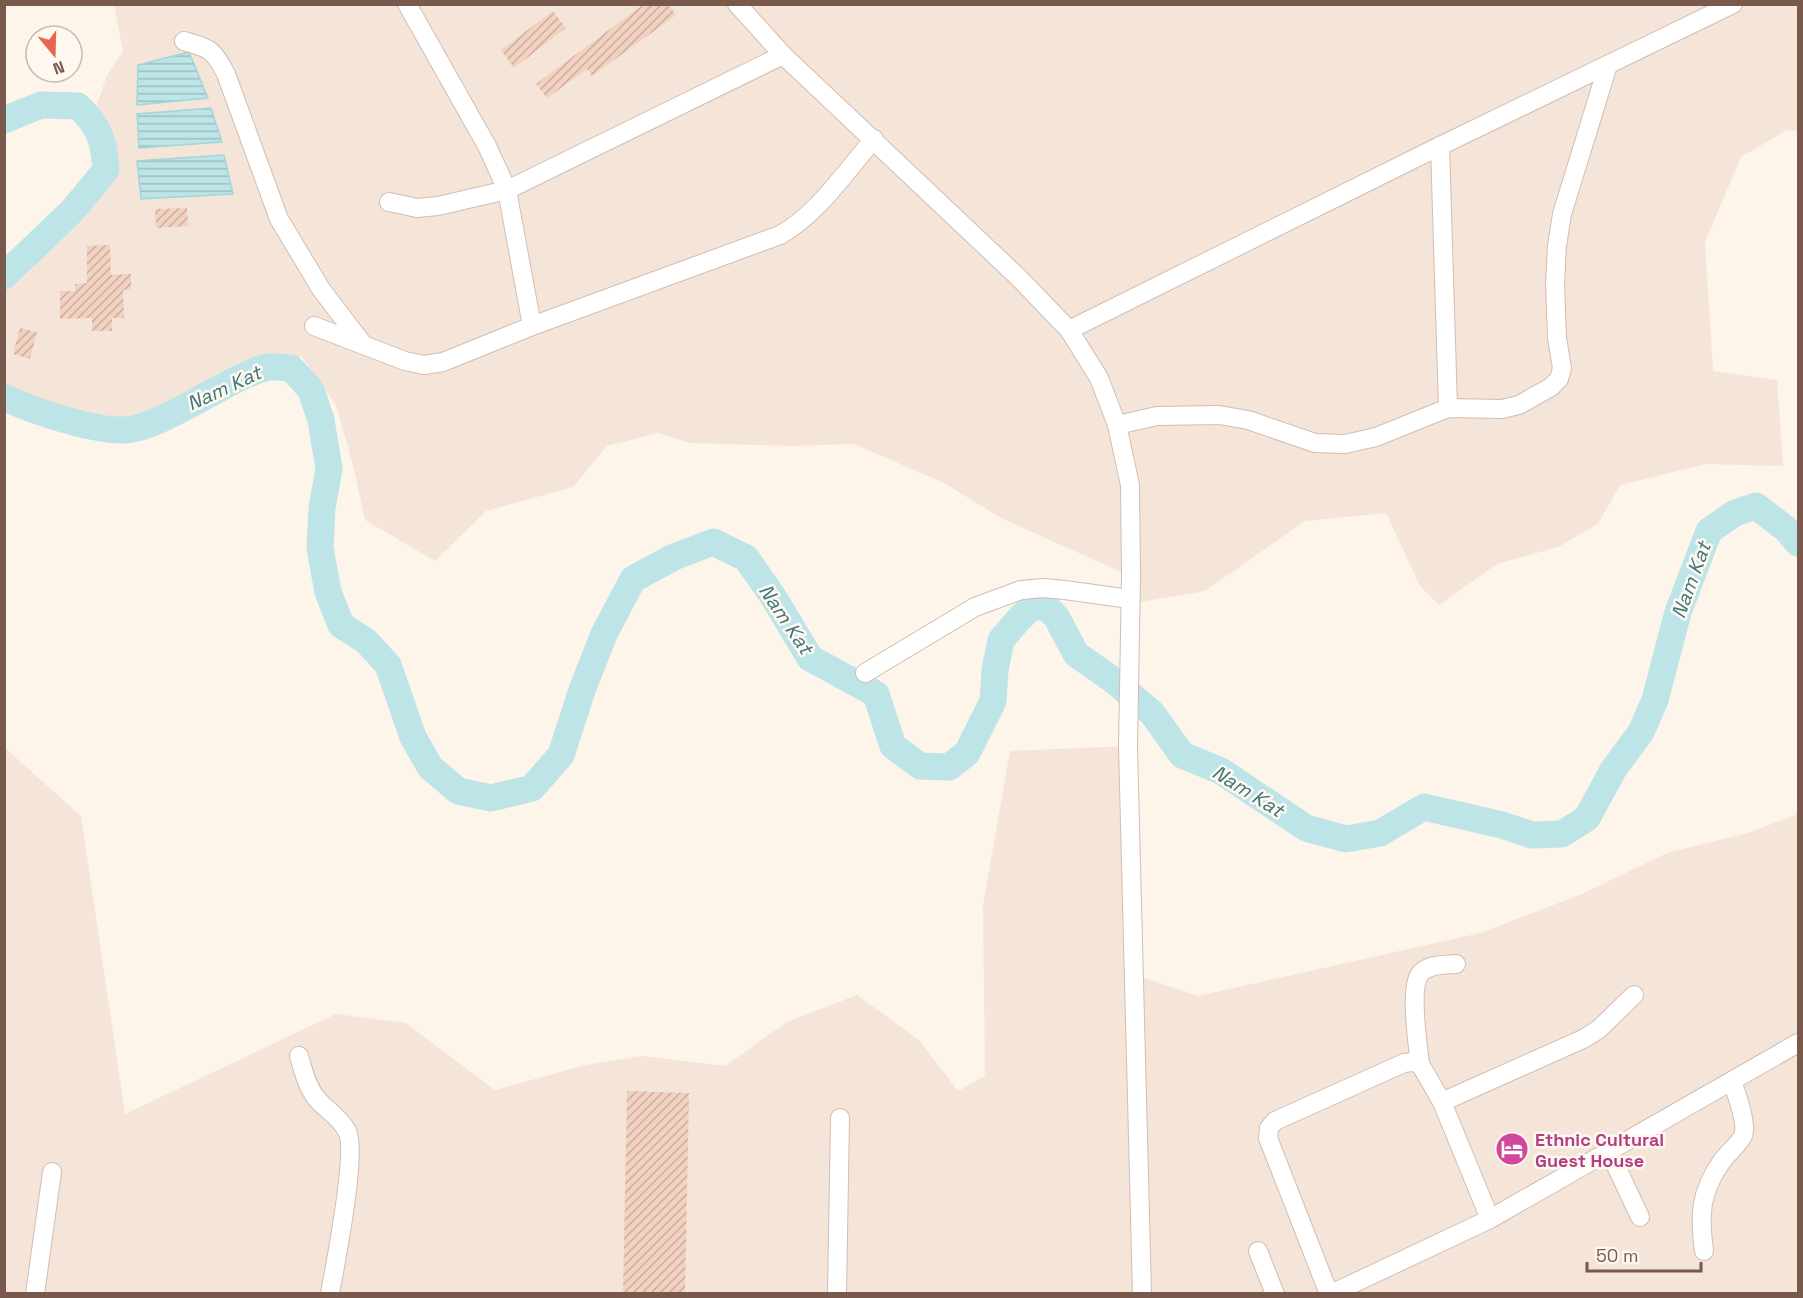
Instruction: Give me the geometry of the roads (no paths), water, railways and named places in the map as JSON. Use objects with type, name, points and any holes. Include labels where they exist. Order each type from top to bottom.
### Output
[{"type":"street","points":[[407,4],[487,146],[507,190],[532,326]]},
{"type":"street","points":[[737,4],[783,55],[1020,278],[1069,330],[1099,378],[1117,425],[1130,485],[1128,746],[1142,1293]]},
{"type":"street","points":[[1069,330],[1732,4]]},
{"type":"street","points":[[184,40],[216,54],[226,74],[279,219],[321,290],[363,345]]},
{"type":"street","points":[[389,201],[417,208],[438,206],[507,190],[783,55]]},
{"type":"street","points":[[1117,425],[1157,416],[1219,415],[1248,420],[1315,443],[1345,444],[1376,437],[1448,408],[1502,409],[1519,405],[1551,387],[1559,379],[1562,368],[1557,338],[1555,283],[1562,214],[1608,65]]},
{"type":"street","points":[[314,326],[405,361],[424,365],[443,362],[532,326],[780,235],[795,227],[808,216],[874,139]]},
{"type":"street","points":[[1440,146],[1448,408]]},
{"type":"street","points":[[865,673],[975,607],[1021,590],[1065,590],[1130,599]]},
{"type":"street","points":[[1456,964],[1429,967],[1420,974],[1416,982],[1415,1028],[1420,1064],[1442,1102],[1490,1219]]},
{"type":"street","points":[[1442,1102],[1583,1039],[1599,1029],[1634,995]]},
{"type":"street","points":[[1420,1064],[1404,1063],[1275,1121],[1269,1128],[1269,1138],[1330,1293],[1490,1219],[1798,1043]]},
{"type":"street","points":[[299,1056],[308,1084],[317,1099],[337,1116],[349,1133],[351,1161],[330,1293]]},
{"type":"street","points":[[1704,1251],[1701,1227],[1703,1196],[1721,1162],[1743,1135],[1744,1124],[1732,1081]]},
{"type":"street","points":[[837,1293],[840,1118]]},
{"type":"street","points":[[1609,1151],[1640,1217]]},
{"type":"street","points":[[35,1293],[52,1172]]},
{"type":"street","points":[[1258,1251],[1275,1293]]},
{"type":"water","points":[[189,52],[208,98],[137,105],[138,65]]},
{"type":"water","points":[[211,108],[222,142],[139,148],[137,114]]},
{"type":"water","points":[[224,155],[233,194],[141,199],[137,161]]},
{"type":"waterway","name":"Nam Kat","points":[[4,120],[41,105],[78,106],[100,135],[106,170],[72,211],[4,276]]},
{"type":"waterway","name":"Nam Kat","points":[[4,397],[63,419],[96,427],[134,429],[182,409],[254,371],[268,367],[291,368],[311,390],[321,420],[329,469],[322,508],[320,548],[328,592],[341,625],[366,641],[388,665],[413,737],[430,767],[458,791],[491,798],[532,788],[561,755],[582,690],[604,634],[633,579],[674,557],[713,542],[746,558],[772,595],[810,658],[876,694],[893,746],[920,766],[949,767],[967,753],[993,701],[995,670],[1001,640],[1032,607],[1047,607],[1057,618],[1076,654],[1113,680],[1152,713],[1182,755],[1221,771],[1306,828],[1346,839],[1380,833],[1424,807],[1502,825],[1532,835],[1562,834],[1587,818],[1613,770],[1641,732],[1655,700],[1678,612],[1709,531],[1735,513],[1756,506],[1786,529],[1798,543]]},
{"type":"place","name":"Ethnic Cultural Guest House","points":[[1512,1149]]}]
